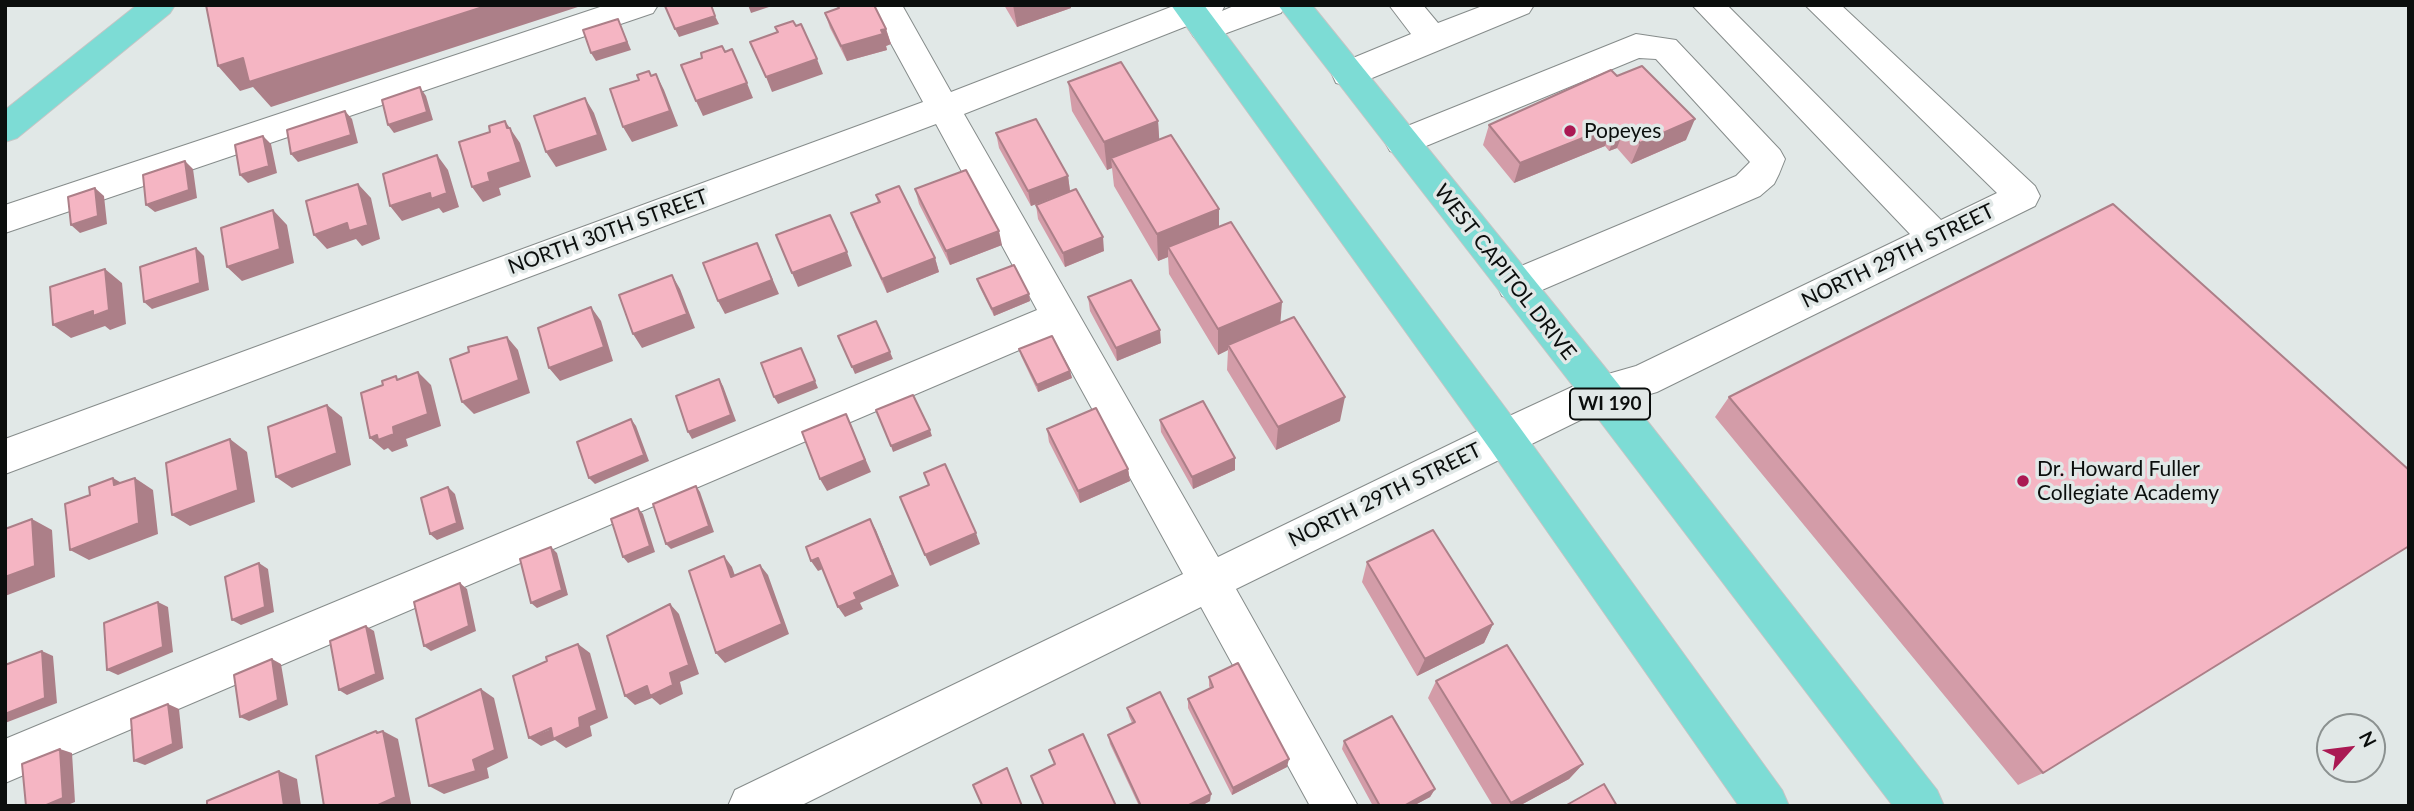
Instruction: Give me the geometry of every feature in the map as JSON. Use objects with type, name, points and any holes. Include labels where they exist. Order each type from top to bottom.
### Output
[{"type":"main road","points":[[5,129],[159,5]]},
{"type":"main road","name":"WEST CAPITOL DRIVE","points":[[1294,5],[1601,392],[1921,806]]},
{"type":"main road","points":[[1198,13],[1766,806]]},
{"type":"street","points":[[5,219],[642,5]]},
{"type":"street","points":[[886,5],[941,108],[1335,806]]},
{"type":"street","name":"NORTH 30TH STREET","points":[[5,457],[1198,13],[1270,5]]},
{"type":"street","points":[[1405,5],[1432,38]]},
{"type":"street","points":[[1348,74],[1518,5]]},
{"type":"street","points":[[1707,5],[1935,237]]},
{"type":"street","name":"NORTH 29TH STREET","points":[[751,806],[1504,437],[1601,392],[1644,380],[2023,196],[1821,5]]},
{"type":"street","points":[[1402,142],[1636,46],[1665,48],[1768,159],[1762,174],[1748,186],[1516,285]]},
{"type":"street","points":[[5,761],[1059,317]]},
{"type":"building","points":[[206,5],[489,5],[249,82],[243,58],[218,66]]},
{"type":"building","points":[[711,5],[715,16],[675,29],[665,6]]},
{"type":"building","points":[[837,5],[874,5],[886,29],[881,30],[883,34],[841,46],[825,13],[839,8]]},
{"type":"building","points":[[618,19],[627,42],[591,53],[583,30]]},
{"type":"building","points":[[793,21],[796,26],[801,24],[817,59],[766,77],[750,42],[778,32],[775,27]]},
{"type":"building","points":[[722,46],[725,52],[732,49],[747,83],[696,101],[681,65],[702,58],[701,53]]},
{"type":"building","points":[[1121,62],[1158,121],[1104,142],[1068,82]]},
{"type":"building","points":[[1642,66],[1695,119],[1640,143],[1625,127],[1617,131],[1613,126],[1520,163],[1489,125],[1611,70],[1617,76]]},
{"type":"building","points":[[649,71],[651,76],[656,74],[670,111],[623,127],[610,89],[639,80],[637,75]]},
{"type":"building","points":[[420,87],[427,112],[388,125],[382,100]]},
{"type":"building","points":[[585,98],[598,135],[546,152],[534,116]]},
{"type":"building","points":[[345,111],[351,135],[291,154],[287,130]]},
{"type":"building","points":[[1036,119],[1068,176],[1028,191],[996,133]]},
{"type":"building","points":[[505,121],[507,128],[510,128],[521,162],[488,173],[490,181],[472,187],[459,142],[490,132],[489,126]]},
{"type":"building","points":[[1171,135],[1219,209],[1157,234],[1111,158]]},
{"type":"building","points":[[263,136],[269,166],[240,175],[235,145]]},
{"type":"building","points":[[437,155],[447,193],[431,199],[430,193],[390,206],[383,174]]},
{"type":"building","points":[[185,161],[189,190],[146,205],[143,175]]},
{"type":"building","points":[[966,170],[999,231],[946,251],[915,189]]},
{"type":"building","points":[[358,184],[368,225],[349,231],[347,223],[314,235],[306,201]]},
{"type":"building","points":[[899,186],[935,258],[882,279],[851,213],[880,202],[876,195]]},
{"type":"building","points":[[95,188],[98,216],[71,225],[68,197]]},
{"type":"building","points":[[1076,189],[1103,237],[1063,253],[1036,205]]},
{"type":"building","points":[[2113,204],[2409,470],[2409,546],[2043,773],[1729,397]]},
{"type":"building","points":[[273,210],[280,249],[227,267],[221,228]]},
{"type":"building","points":[[830,215],[847,252],[792,273],[776,235]]},
{"type":"building","points":[[1231,222],[1282,302],[1218,329],[1168,247]]},
{"type":"building","points":[[757,243],[772,280],[718,301],[703,263]]},
{"type":"building","points":[[196,248],[200,283],[144,302],[140,267]]},
{"type":"building","points":[[1014,265],[1029,294],[992,309],[977,279]]},
{"type":"building","points":[[105,269],[109,310],[93,316],[93,311],[53,325],[50,287]]},
{"type":"building","points":[[672,275],[687,314],[633,334],[619,295]]},
{"type":"building","points":[[1131,280],[1160,330],[1116,348],[1088,297]]},
{"type":"building","points":[[591,307],[604,347],[549,368],[538,328]]},
{"type":"building","points":[[1294,317],[1345,397],[1278,427],[1228,345]]},
{"type":"building","points":[[876,321],[890,352],[852,367],[838,336]]},
{"type":"building","points":[[1052,336],[1070,371],[1037,385],[1019,349]]},
{"type":"building","points":[[507,337],[519,380],[462,402],[450,359],[469,352],[468,347]]},
{"type":"building","points":[[801,348],[815,381],[774,397],[761,363]]},
{"type":"building","points":[[418,372],[428,414],[393,427],[394,434],[378,440],[377,435],[370,438],[361,393],[383,385],[382,381],[396,376],[397,380]]},
{"type":"building","points":[[719,379],[731,415],[688,432],[676,396]]},
{"type":"building","points":[[913,395],[930,430],[891,446],[876,410]]},
{"type":"building","points":[[1203,401],[1235,458],[1192,477],[1160,420]]},
{"type":"building","points":[[327,405],[337,453],[276,477],[268,427]]},
{"type":"building","points":[[1096,408],[1128,469],[1078,491],[1047,429]]},
{"type":"building","points":[[846,414],[865,460],[820,479],[802,432]]},
{"type":"building","points":[[631,419],[644,455],[589,478],[577,442]]},
{"type":"building","points":[[230,439],[238,490],[172,515],[166,463]]},
{"type":"building","points":[[945,464],[976,533],[925,555],[900,497],[929,485],[924,473]]},
{"type":"building","points":[[113,478],[114,485],[135,478],[139,523],[70,550],[65,504],[90,495],[89,487]]},
{"type":"building","points":[[696,486],[709,526],[666,544],[653,504]]},
{"type":"building","points":[[448,487],[457,523],[430,534],[421,498]]},
{"type":"building","points":[[638,508],[650,546],[623,557],[611,519]]},
{"type":"building","points":[[32,519],[35,566],[5,577],[5,529]]},
{"type":"building","points":[[870,519],[893,575],[854,593],[857,599],[838,607],[818,558],[811,561],[806,547]]},
{"type":"building","points":[[1433,530],[1493,624],[1425,659],[1367,562]]},
{"type":"building","points":[[551,547],[562,590],[531,603],[520,559]]},
{"type":"building","points":[[724,556],[731,577],[760,565],[782,624],[716,653],[689,571]]},
{"type":"building","points":[[259,563],[265,607],[232,620],[225,577]]},
{"type":"building","points":[[460,583],[469,626],[424,646],[414,602]]},
{"type":"building","points":[[158,602],[163,647],[107,670],[104,623]]},
{"type":"building","points":[[670,604],[689,665],[670,673],[673,685],[650,696],[647,686],[625,696],[607,636]]},
{"type":"building","points":[[366,626],[376,674],[339,690],[330,641]]},
{"type":"building","points":[[578,644],[597,710],[579,718],[580,727],[553,739],[551,728],[529,738],[513,676],[547,661],[546,657]]},
{"type":"building","points":[[1507,645],[1583,764],[1511,803],[1436,681]]},
{"type":"building","points":[[42,651],[45,698],[5,714],[5,665]]},
{"type":"building","points":[[272,659],[278,700],[240,717],[234,675]]},
{"type":"building","points":[[1238,663],[1289,759],[1233,788],[1188,699],[1213,687],[1209,677]]},
{"type":"building","points":[[481,689],[495,750],[473,760],[476,771],[429,786],[416,719]]},
{"type":"building","points":[[1160,692],[1211,794],[1187,806],[1141,806],[1108,735],[1135,722],[1127,708]]},
{"type":"building","points":[[168,704],[173,744],[134,761],[131,719]]},
{"type":"building","points":[[1392,716],[1435,789],[1404,806],[1380,806],[1344,741]]},
{"type":"building","points":[[376,731],[383,731],[396,797],[376,806],[324,806],[316,756]]},
{"type":"building","points":[[1083,734],[1116,806],[1044,806],[1031,776],[1055,764],[1049,750]]},
{"type":"building","points":[[60,749],[63,798],[44,806],[26,806],[22,764]]},
{"type":"building","points":[[1007,768],[1022,806],[980,806],[982,805],[973,785]]},
{"type":"building","points":[[279,771],[284,806],[207,806],[207,801]]},
{"type":"building","points":[[1604,784],[1617,806],[1565,806]]},
{"type":"place","name":"Popeyes","points":[[1570,131]]},
{"type":"place","name":"Dr. Howard Fuller Collegiate Academy","points":[[2023,481]]}]
